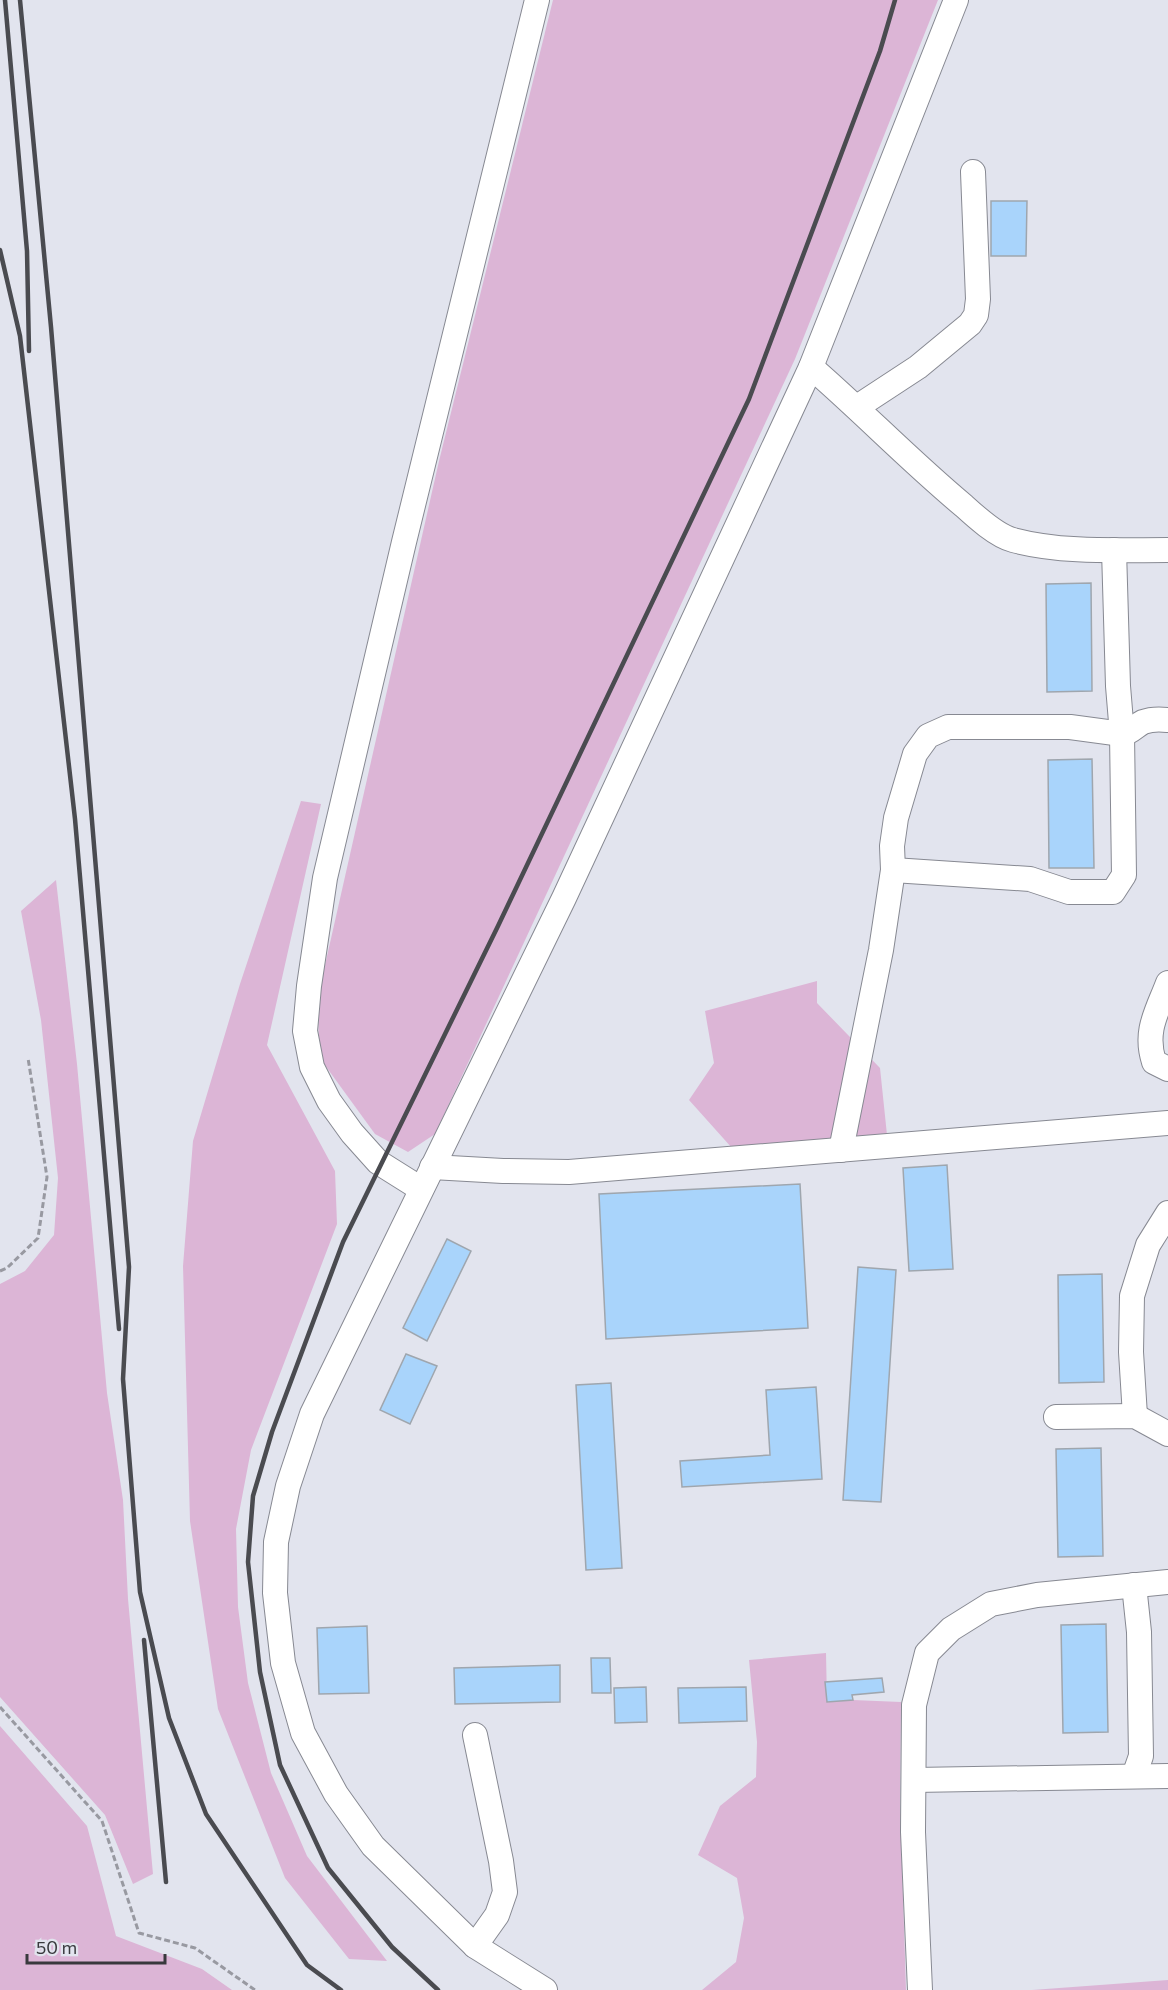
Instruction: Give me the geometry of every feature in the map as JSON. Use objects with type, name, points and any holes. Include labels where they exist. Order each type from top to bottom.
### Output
[{"type":"street","points":[[421,1189],[378,1162],[352,1133],[329,1101],[312,1067],[305,1031],[309,986],[328,867],[404,542],[537,0]]},
{"type":"street","points":[[546,1990],[475,1946],[373,1846],[336,1794],[303,1733],[284,1663],[275,1593],[276,1542],[288,1486],[312,1414],[564,898],[811,367],[956,0]]},
{"type":"street","points":[[857,408],[918,367],[970,324],[976,315],[978,299],[973,172]]},
{"type":"street","points":[[811,367],[928,476],[980,520],[1010,539],[1055,548],[1168,550]]},
{"type":"street","points":[[893,870],[1030,879],[1069,892],[1113,892],[1124,875],[1122,734],[1118,686],[1114,550]]},
{"type":"street","points":[[841,1150],[881,950],[893,870],[892,846],[896,818],[915,754],[928,736],[948,727],[1070,727],[1127,734],[1144,722],[1156,719],[1168,720]]},
{"type":"street","points":[[1168,983],[1150,1029],[1149,1046],[1154,1062],[1168,1069]]},
{"type":"street","points":[[432,1167],[569,1172],[1168,1122],[1168,1134]]},
{"type":"street","points":[[1135,1416],[1131,1352],[1131,1296],[1148,1245],[1168,1213]]},
{"type":"street","points":[[1056,1417],[1135,1416],[1168,1434]]},
{"type":"street","points":[[920,1990],[913,1832],[914,1705],[927,1653],[951,1629],[992,1604],[1037,1595],[1168,1581]]},
{"type":"street","points":[[1134,1585],[1140,1632],[1141,1756],[1134,1776]]},
{"type":"street","points":[[475,1735],[501,1861],[505,1892],[497,1915],[475,1946]]},
{"type":"street","points":[[914,1780],[1168,1776]]},
{"type":"path","points":[[0,1270],[7,1268],[38,1238],[47,1177],[28,1058]]},
{"type":"path","points":[[0,1707],[102,1821],[139,1933],[195,1948],[255,1990]]},
{"type":"shaded area","points":[[553,0],[938,0],[795,359],[435,1134],[408,1152],[375,1134],[319,1057],[318,996],[439,461]]},
{"type":"shaded area","points":[[301,801],[321,804],[267,1045],[335,1171],[337,1224],[251,1450],[236,1529],[238,1607],[248,1683],[271,1773],[307,1856],[387,1961],[349,1959],[285,1878],[218,1709],[190,1521],[183,1266],[193,1141],[240,984]]},
{"type":"shaded area","points":[[56,880],[77,1064],[107,1393],[123,1500],[128,1599],[153,1874],[133,1884],[105,1815],[0,1697],[0,1284],[25,1271],[54,1235],[58,1178],[41,1020],[21,911]]},
{"type":"shaded area","points":[[817,981],[817,1003],[880,1068],[887,1135],[732,1148],[689,1100],[714,1063],[705,1011]]},
{"type":"shaded area","points":[[826,1653],[827,1702],[853,1700],[901,1702],[900,1803],[906,1990],[702,1990],[736,1962],[744,1918],[737,1878],[698,1855],[720,1806],[756,1777],[757,1742],[749,1660]]},
{"type":"shaded area","points":[[0,1726],[87,1826],[116,1936],[202,1969],[232,1990],[0,1990]]},
{"type":"shaded area","points":[[1168,1980],[1168,1990],[1032,1990]]},
{"type":"building","points":[[991,201],[1027,201],[1026,256],[991,256]]},
{"type":"building","points":[[1091,583],[1092,691],[1047,692],[1046,584]]},
{"type":"building","points":[[1092,759],[1094,868],[1049,868],[1048,760]]},
{"type":"building","points":[[947,1165],[953,1269],[909,1271],[903,1168]]},
{"type":"building","points":[[800,1184],[808,1328],[606,1339],[599,1194]]},
{"type":"building","points":[[447,1239],[471,1251],[427,1341],[403,1328]]},
{"type":"building","points":[[858,1267],[896,1270],[881,1502],[843,1500]]},
{"type":"building","points":[[1102,1274],[1104,1382],[1059,1383],[1058,1275]]},
{"type":"building","points":[[406,1354],[437,1366],[410,1424],[380,1410]]},
{"type":"building","points":[[611,1383],[622,1568],[586,1570],[576,1385]]},
{"type":"building","points":[[816,1387],[822,1479],[682,1487],[680,1461],[770,1455],[766,1390]]},
{"type":"building","points":[[1101,1448],[1103,1556],[1058,1557],[1056,1449]]},
{"type":"building","points":[[1106,1624],[1108,1732],[1063,1733],[1061,1625]]},
{"type":"building","points":[[367,1626],[369,1693],[319,1694],[317,1628]]},
{"type":"building","points":[[591,1658],[610,1658],[611,1693],[592,1693]]},
{"type":"building","points":[[560,1665],[560,1702],[455,1704],[454,1668]]},
{"type":"building","points":[[882,1678],[884,1692],[852,1695],[853,1700],[827,1702],[825,1682]]},
{"type":"building","points":[[646,1687],[647,1722],[615,1723],[614,1688]]},
{"type":"building","points":[[746,1687],[747,1721],[679,1723],[678,1688]]},
{"type":"railway","points":[[5,0],[27,251],[29,351]]},
{"type":"railway","points":[[20,0],[51,327],[129,1267],[123,1379],[140,1592],[169,1718],[206,1814],[307,1965],[341,1990]]},
{"type":"railway","points":[[438,1990],[392,1947],[328,1868],[280,1765],[260,1672],[248,1562],[253,1496],[272,1432],[343,1242],[498,926],[749,399],[880,51],[895,0]]},
{"type":"railway","points":[[0,250],[20,336],[75,819],[119,1329]]},
{"type":"railway","points":[[144,1640],[166,1882]]}]
